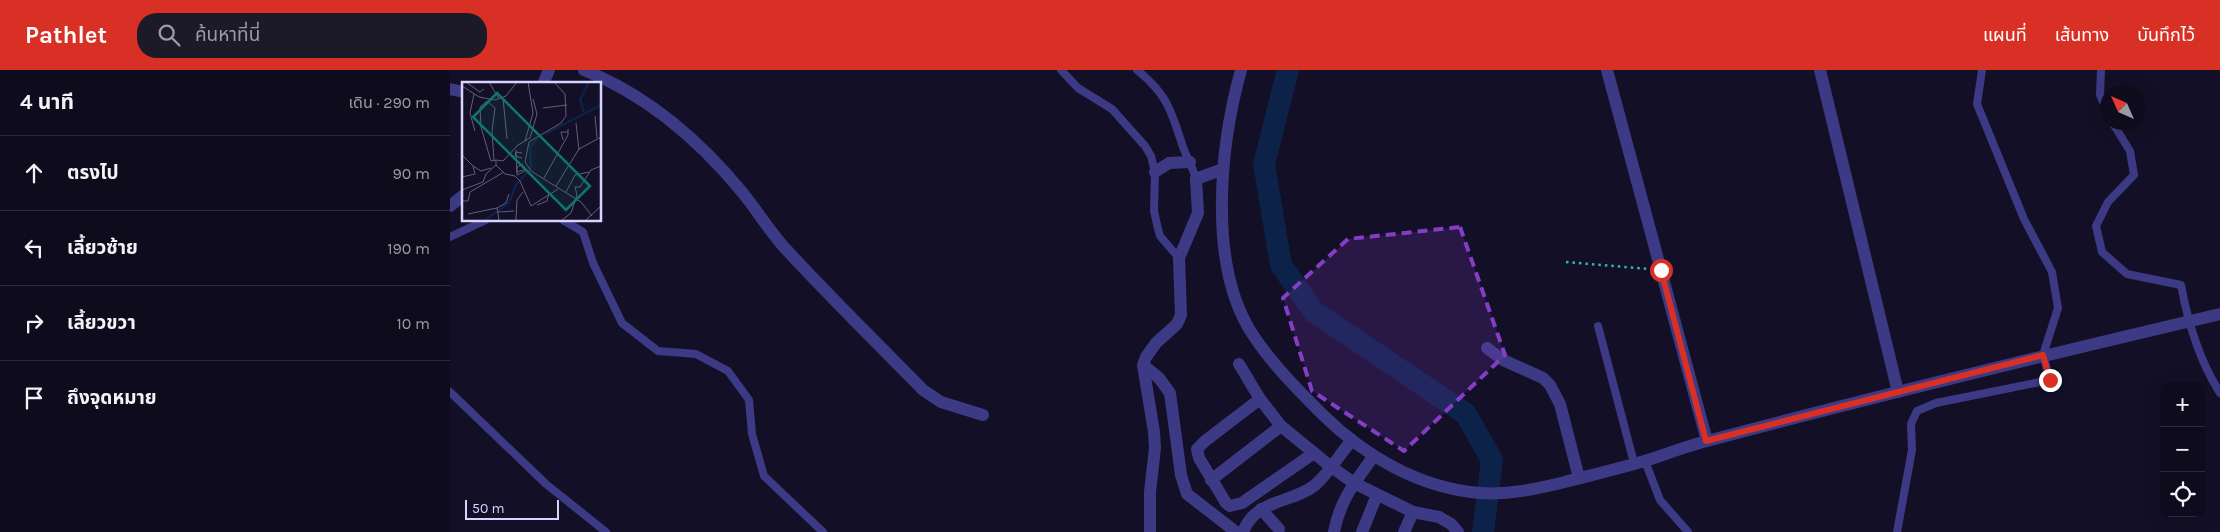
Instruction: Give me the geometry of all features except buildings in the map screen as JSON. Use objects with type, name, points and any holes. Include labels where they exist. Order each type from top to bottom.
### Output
[{"type":"street","points":[[544,82],[549,70]]},
{"type":"street","points":[[584,70],[629,92],[676,124],[704,149],[742,192],[782,244],[923,390],[941,402],[983,415]]},
{"type":"street","points":[[1241,70],[1227,138],[1223,169],[1223,235],[1236,301],[1252,333],[1277,365],[1305,397],[1339,431],[1373,457],[1411,476],[1444,487],[1479,493],[1520,492],[1640,462],[1706,441],[2043,355],[2220,314]]},
{"type":"street","points":[[1607,70],[1706,441]]},
{"type":"street","points":[[1820,70],[1898,392]]},
{"type":"street","points":[[1155,172],[1169,163],[1190,162]]},
{"type":"street","points":[[1150,532],[1150,492],[1155,448],[1143,365],[1156,343],[1177,324],[1181,315],[1178,258],[1198,213],[1196,179],[1223,169]]},
{"type":"street","points":[[450,206],[462,197]]},
{"type":"street","points":[[1486,348],[1503,360],[1543,378],[1550,385],[1560,404],[1579,478]]},
{"type":"street","points":[[1239,364],[1260,399],[1281,426],[1330,466],[1354,483],[1377,495],[1442,526],[1457,529],[1458,532]]},
{"type":"street","points":[[1143,365],[1159,378],[1170,393],[1181,475],[1187,494],[1236,532]]},
{"type":"street","points":[[1260,399],[1197,449],[1199,458],[1226,503],[1236,506],[1314,453]]},
{"type":"street","points":[[1211,480],[1281,426]]},
{"type":"street","points":[[1243,532],[1246,524],[1261,509],[1315,485],[1352,440]]},
{"type":"street","points":[[1334,532],[1337,514],[1345,496],[1373,457]]},
{"type":"street","points":[[1362,532],[1377,495]]},
{"type":"street","points":[[1261,509],[1279,529]]},
{"type":"street","points":[[1404,532],[1413,512]]},
{"type":"lane","points":[[1061,70],[1078,88],[1112,109],[1125,122],[1151,156],[1155,172],[1154,211],[1158,229],[1160,236],[1178,258]]},
{"type":"lane","points":[[1137,70],[1162,93],[1172,113],[1196,179]]},
{"type":"lane","points":[[1899,530],[1912,450],[1910,424],[1917,411],[1936,403],[2050,380],[2043,355],[2058,308],[2052,272],[2024,219],[1977,104],[1982,70]]},
{"type":"lane","points":[[2100,85],[2101,70]]},
{"type":"lane","points":[[2117,130],[2130,151],[2134,174],[2108,202],[2096,226],[2102,252],[2127,274],[2181,285],[2188,322],[2208,374],[2220,393]]},
{"type":"lane","points":[[450,237],[484,221]]},
{"type":"lane","points":[[565,221],[583,232],[593,263],[622,323],[658,351],[696,354],[728,371],[749,400],[752,434],[764,476],[823,532]]},
{"type":"lane","points":[[1598,326],[1640,462],[1660,500],[1688,532]]},
{"type":"lane","points":[[450,392],[546,484],[606,532]]},
{"type":"path","points":[[1566,262],[1661,270]]},
{"type":"highlighted area","points":[[1460,227],[1505,355],[1404,451],[1312,391],[1283,298],[1348,239]]},
{"type":"waterway","points":[[1288,70],[1264,164],[1281,265],[1314,312],[1466,414],[1492,460],[1483,532]]},
{"type":"route","points":[[1661,270],[1706,441],[2043,355],[2050,380]]}]
